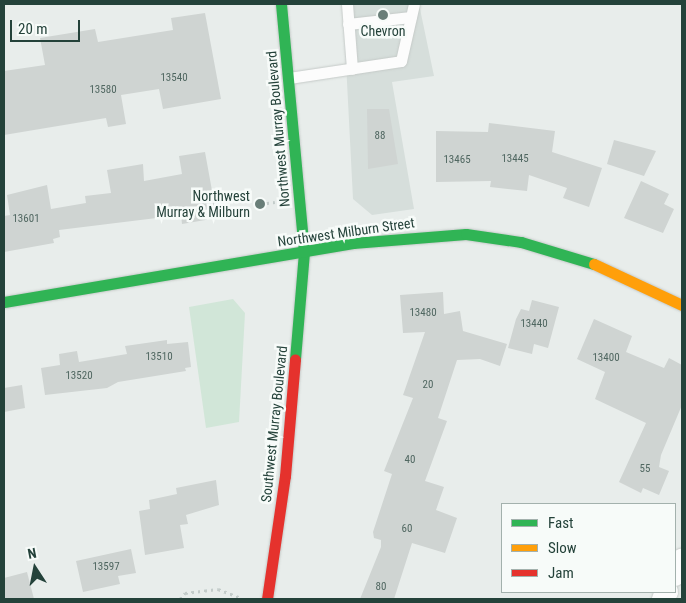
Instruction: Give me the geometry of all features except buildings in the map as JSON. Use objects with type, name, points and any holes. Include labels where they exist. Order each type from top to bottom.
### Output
[{"type":"street","name":"Northwest Murray Boulevard","points":[[281,4],[304,252]]},
{"type":"street","name":"Northwest Milburn Street","points":[[4,302],[304,252],[417,236],[466,234],[521,242],[585,260],[682,305]]},
{"type":"street","name":"Southwest Murray Boulevard","points":[[268,599],[285,476],[304,252]]},
{"type":"street","points":[[676,573],[682,560]]},
{"type":"lane","points":[[346,4],[352,69]]},
{"type":"lane","points":[[289,78],[401,61],[414,4]]},
{"type":"lane","points":[[348,24],[381,14],[411,17]]},
{"type":"path","points":[[180,599],[185,593],[218,589],[245,599]]},
{"type":"shaded area","points":[[343,4],[419,4],[434,76],[392,82],[414,209],[372,215],[353,199]]},
{"type":"green space","points":[[233,299],[245,313],[239,422],[206,428],[189,307]]},
{"type":"traffic: fast","points":[[281,4],[304,252],[295,359]]},
{"type":"traffic: fast","points":[[4,302],[353,243],[466,234],[521,242],[594,264]]},
{"type":"traffic: slow","points":[[594,264],[682,305]]},
{"type":"traffic: jam","points":[[267,599],[285,476],[295,359]]},
{"type":"place","name":"Chevron","points":[[383,15]]},
{"type":"place","name":"Northwest Murray & Milburn","points":[[260,204]]}]
